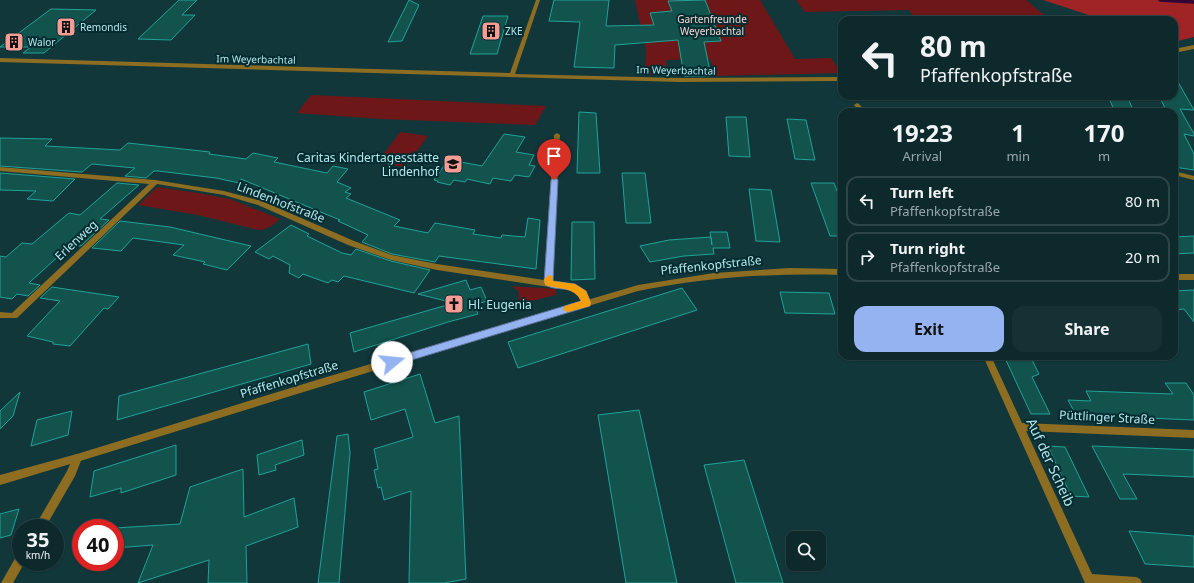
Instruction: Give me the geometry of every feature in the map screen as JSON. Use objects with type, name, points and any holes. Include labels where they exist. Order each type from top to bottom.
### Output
[{"type":"street","points":[[512,75],[538,0]]},
{"type":"street","points":[[1178,50],[1194,47]]},
{"type":"street","name":"Im Weyerbachtal","points":[[0,60],[679,80],[838,79]]},
{"type":"street","points":[[857,105],[860,108]]},
{"type":"street","points":[[557,135],[548,283],[571,287],[583,294],[586,303]]},
{"type":"street","name":"Lindenhofstraße","points":[[0,169],[155,182],[204,189],[246,198],[292,216],[351,243],[391,257],[420,264],[548,283]]},
{"type":"street","points":[[1178,174],[1194,178]]},
{"type":"street","name":"Erlenweg","points":[[0,315],[14,316],[155,182]]},
{"type":"street","name":"Pfaffenkopfstraße","points":[[0,480],[638,288],[675,280],[754,272],[806,270],[838,272]]},
{"type":"street","points":[[1178,277],[1194,277]]},
{"type":"street","name":"Auf der Scheib","points":[[989,360],[1089,579],[1136,583]]},
{"type":"street","name":"Püttlinger Straße","points":[[1020,427],[1194,434]]},
{"type":"street","points":[[44,519],[71,473],[77,458]]},
{"type":"street","points":[[7,583],[14,571]]},
{"type":"green space","name":"Gartenfreunde Weyerbachtal","points":[[635,0],[760,0],[795,59],[831,58],[838,68],[838,73],[715,76],[710,59],[666,60],[666,75],[645,75],[646,50]]},
{"type":"green space","points":[[796,0],[1026,0],[1045,16],[913,16],[909,10],[805,12]]},
{"type":"green space","points":[[311,95],[546,106],[535,125],[381,119],[297,113]]},
{"type":"green space","points":[[400,132],[428,136],[405,167],[377,163]]},
{"type":"green space","points":[[157,187],[230,199],[280,219],[268,228],[258,230],[198,215],[138,205]]},
{"type":"green space","points":[[512,286],[556,289],[556,295],[515,305],[519,298],[519,292]]},
{"type":"shaded area","points":[[1043,0],[1194,0],[1194,37],[1178,41],[1178,16],[1092,16]]},
{"type":"building","points":[[179,0],[197,0],[182,15],[195,15],[171,40],[138,39]]},
{"type":"building","points":[[409,0],[419,5],[402,41],[388,42]]},
{"type":"building","points":[[554,0],[609,0],[606,26],[654,25],[650,13],[672,11],[668,1],[705,0],[721,41],[704,42],[711,76],[684,76],[678,40],[615,45],[614,68],[574,67],[580,22],[549,21]]},
{"type":"building","points":[[51,9],[96,10],[44,53],[23,53],[31,47],[0,47]]},
{"type":"building","name":"ZKE","points":[[483,16],[508,16],[497,54],[470,54]]},
{"type":"building","points":[[1178,82],[1194,110],[1180,109],[1194,134],[1194,136],[1184,134],[1194,154],[1194,170],[1178,168],[1178,108],[1165,108],[1161,100],[1178,100]]},
{"type":"building","points":[[1110,100],[1129,100],[1132,108],[1113,108]]},
{"type":"building","points":[[579,112],[596,113],[600,173],[577,173]]},
{"type":"building","points":[[726,117],[746,117],[750,157],[729,156]]},
{"type":"building","points":[[787,119],[806,120],[815,160],[795,159]]},
{"type":"building","points":[[504,134],[525,137],[516,152],[534,155],[529,165],[535,166],[529,177],[515,175],[511,181],[493,178],[490,184],[467,179],[465,182],[454,180],[450,185],[434,180],[446,163],[459,166],[461,162],[482,166]]},
{"type":"building","points":[[0,138],[52,139],[45,146],[120,150],[128,143],[210,152],[209,154],[246,159],[253,153],[278,158],[274,162],[327,173],[333,166],[348,169],[337,182],[351,188],[345,192],[351,194],[346,198],[400,220],[394,226],[428,233],[435,223],[475,230],[473,234],[501,238],[502,235],[525,237],[528,218],[540,220],[536,269],[439,256],[435,262],[392,254],[362,242],[368,235],[338,221],[340,220],[241,179],[239,183],[216,178],[158,171],[154,171],[146,178],[125,176],[135,168],[92,164],[82,172],[0,166]]},
{"type":"building","points":[[0,173],[75,179],[53,201],[27,199],[36,191],[0,190]]},
{"type":"building","points":[[622,173],[645,173],[651,223],[626,223]]},
{"type":"building","points":[[117,183],[139,185],[100,219],[109,220],[81,246],[71,245],[29,283],[40,285],[28,296],[17,294],[12,299],[0,297],[0,256],[6,257],[22,243],[32,244],[69,213],[80,215]]},
{"type":"building","points":[[811,183],[834,183],[838,194],[838,236],[830,236]]},
{"type":"building","points":[[749,189],[771,190],[780,242],[756,241]]},
{"type":"building","points":[[120,221],[170,227],[251,246],[227,270],[203,264],[205,262],[173,255],[184,245],[133,238],[121,251],[92,248]]},
{"type":"building","points":[[572,222],[594,222],[595,279],[571,280]]},
{"type":"building","points":[[291,225],[309,234],[307,236],[342,253],[351,255],[356,249],[391,261],[430,270],[414,293],[344,276],[338,282],[332,280],[328,283],[303,274],[299,278],[289,273],[290,265],[273,256],[269,259],[255,252]]},
{"type":"building","points":[[710,232],[727,232],[730,248],[713,248],[714,254],[684,256],[650,262],[640,246],[669,240],[711,237]]},
{"type":"building","points":[[1194,236],[1194,253],[1178,254],[1178,237]]},
{"type":"building","points":[[466,280],[470,290],[481,287],[487,301],[474,305],[478,314],[354,352],[350,333],[454,303],[418,294]]},
{"type":"building","points":[[52,287],[119,297],[108,309],[104,308],[70,346],[53,344],[53,342],[27,336],[60,301],[40,298]]},
{"type":"building","points":[[682,288],[697,310],[518,368],[508,342]]},
{"type":"building","points":[[1194,290],[1194,322],[1184,309],[1178,310],[1178,291]]},
{"type":"building","points":[[780,292],[829,293],[835,314],[785,313]]},
{"type":"building","points":[[308,344],[311,364],[117,420],[119,396]]},
{"type":"building","points":[[1006,360],[1032,360],[1039,374],[1032,377],[1050,414],[1031,414]]},
{"type":"building","points":[[420,374],[435,423],[459,416],[466,579],[444,583],[409,583],[411,491],[384,500],[381,487],[378,488],[374,470],[378,469],[374,449],[413,437],[405,409],[371,420],[364,392]]},
{"type":"building","points":[[1165,383],[1186,383],[1194,395],[1194,420],[1076,415],[1068,400],[1091,401],[1086,391],[1173,394]]},
{"type":"building","points":[[20,392],[13,416],[0,429],[0,411]]},
{"type":"building","points":[[639,410],[677,583],[626,583],[598,415]]},
{"type":"building","points":[[72,411],[68,435],[31,446],[37,420]]},
{"type":"building","points":[[348,434],[350,453],[339,583],[318,583],[337,436]]},
{"type":"building","points":[[302,440],[304,455],[275,465],[276,470],[259,475],[257,455]]},
{"type":"building","points":[[176,445],[176,475],[121,493],[121,488],[90,497],[94,471]]},
{"type":"building","points":[[1048,446],[1065,447],[1089,497],[1071,496]]},
{"type":"building","points":[[1092,446],[1194,450],[1194,477],[1123,474],[1137,499],[1120,499]]},
{"type":"building","points":[[744,460],[783,583],[736,583],[704,465]]},
{"type":"building","points":[[243,469],[244,517],[294,498],[298,527],[246,546],[247,583],[208,583],[209,560],[138,583],[153,545],[124,547],[124,527],[180,524],[190,487]]},
{"type":"building","points":[[19,509],[16,519],[12,519],[11,535],[0,538],[0,514]]},
{"type":"building","points":[[1129,531],[1194,536],[1194,567],[1145,564]]},
{"type":"waterway","points":[[1160,0],[1194,2]]},
{"type":"slow traffic","points":[[549,279],[548,283],[571,287],[583,294],[586,303],[568,309]]},
{"type":"place","name":"Remondis","points":[[66,27]]},
{"type":"place","name":"ZKE","points":[[491,31]]},
{"type":"place","name":"Walor","points":[[14,42]]},
{"type":"place","name":"Caritas Kindertagesstätte Lindenhof","points":[[453,164]]},
{"type":"place","name":"Hl. Eugenia","points":[[454,304]]},
{"type":"route","points":[[392,362],[586,303],[583,294],[571,287],[548,283],[554,180]]}]
